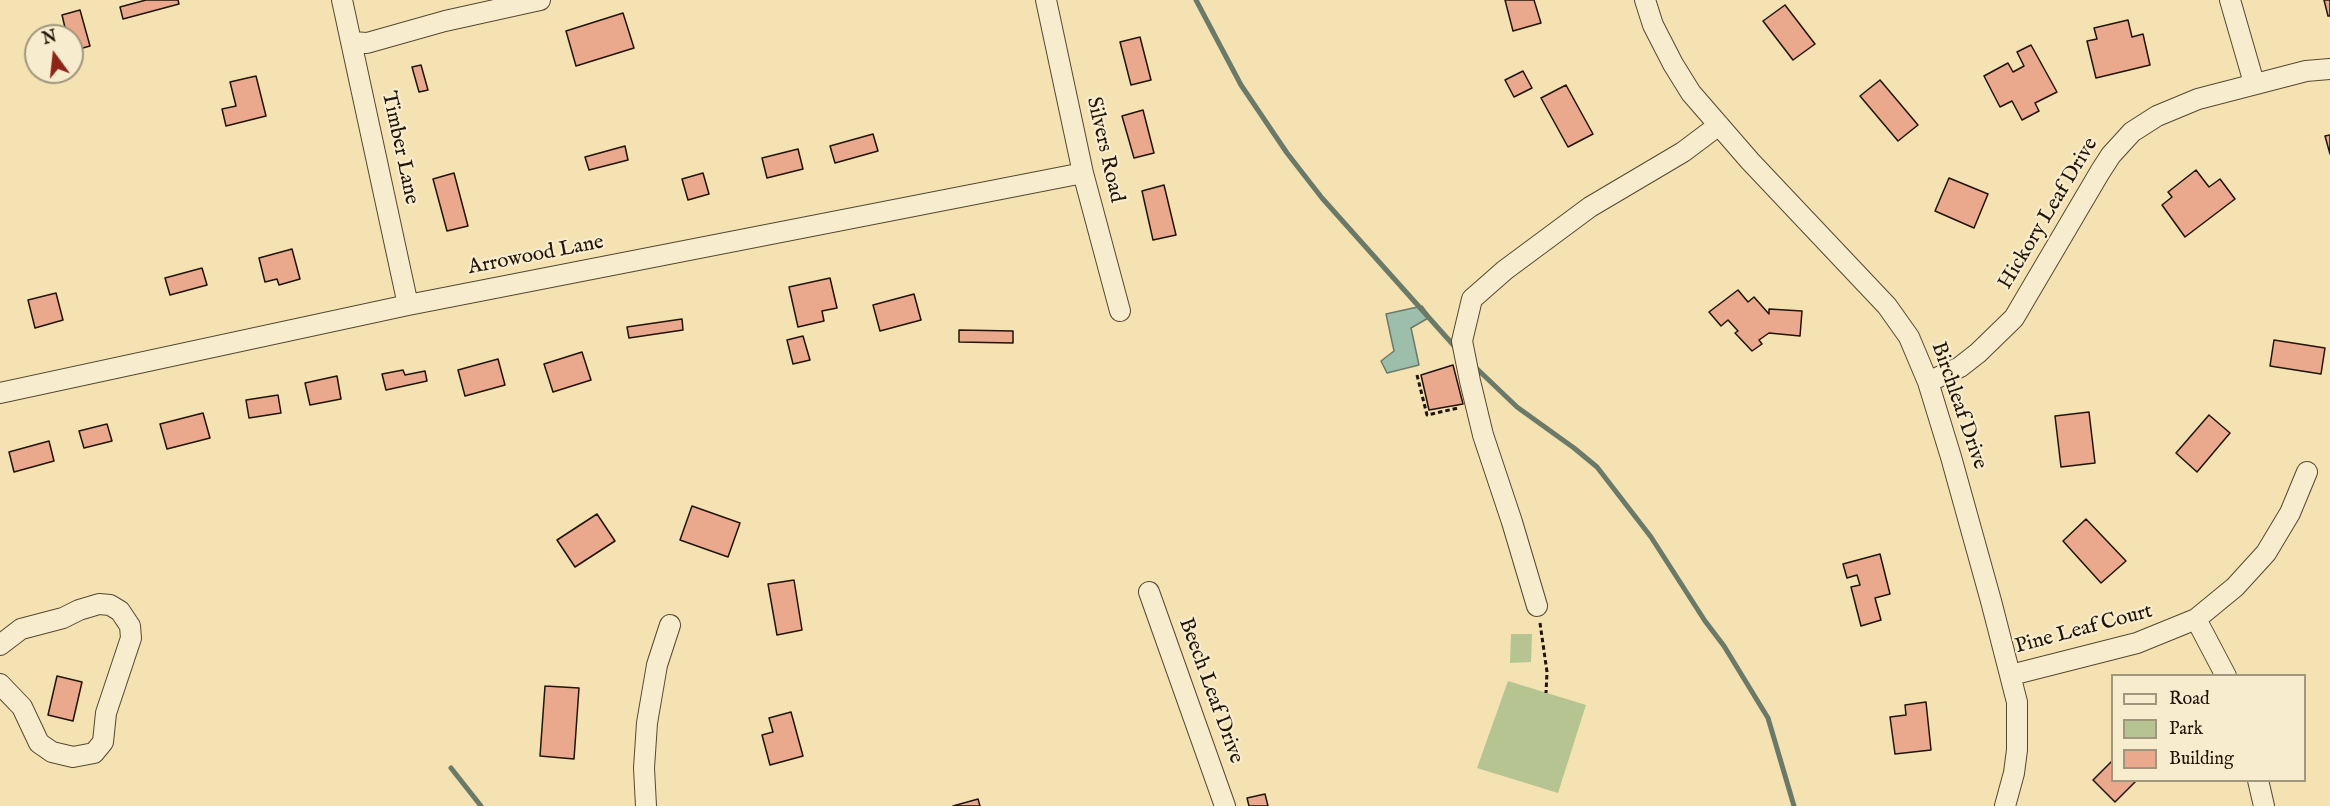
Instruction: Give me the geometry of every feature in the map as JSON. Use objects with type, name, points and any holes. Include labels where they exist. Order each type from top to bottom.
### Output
[{"type":"street","name":"Timber Lane","points":[[342,0],[408,305]]},
{"type":"street","points":[[352,42],[366,43],[445,21],[540,0]]},
{"type":"street","name":"Silvers Road","points":[[1046,0],[1083,173],[1120,310]]},
{"type":"street","name":"Birchleaf Drive","points":[[1645,0],[1653,25],[1691,93],[1887,306],[1909,337],[1928,382],[1961,490],[2017,702],[2019,730],[2014,773],[2005,806]]},
{"type":"street","points":[[2230,0],[2254,84]]},
{"type":"street","name":"Hickory Leaf Drive","points":[[1928,382],[1960,367],[1994,340],[2014,318],[2105,164],[2132,132],[2174,108],[2306,71],[2330,69]]},
{"type":"street","points":[[1537,606],[1483,435],[1470,381],[1462,341],[1472,299],[1505,270],[1581,214],[1683,152],[1719,125]]},
{"type":"street","name":"Arrowood Lane","points":[[0,393],[408,305],[1083,173]]},
{"type":"street","name":"Pine Leaf Court","points":[[2011,675],[2137,643],[2196,619],[2235,587],[2266,553],[2290,513],[2307,472]]},
{"type":"street","name":"Beech Leaf Drive","points":[[1149,592],[1225,806]]},
{"type":"street","points":[[0,645],[21,628],[63,618],[99,604],[110,605],[120,611],[129,626],[131,638],[106,713],[103,742],[94,753],[73,757],[52,752],[39,743],[22,707],[0,684]]},
{"type":"street","points":[[2196,619],[2225,674]]},
{"type":"street","points":[[646,806],[647,723],[657,665],[670,625]]},
{"type":"street","points":[[2258,782],[2264,806]]},
{"type":"path","points":[[1417,375],[1427,415],[1458,408]]},
{"type":"path","points":[[1537,606],[1546,663],[1546,693]]},
{"type":"green space","points":[[1511,634],[1532,634],[1531,662],[1510,663]]},
{"type":"green space","points":[[1508,681],[1586,705],[1558,793],[1477,768]]},
{"type":"shaded area","points":[[1422,306],[1430,317],[1411,328],[1419,365],[1387,373],[1381,361],[1394,351],[1386,314]]},
{"type":"building","points":[[146,0],[178,0],[179,4],[123,19],[120,7]]},
{"type":"building","points":[[1505,0],[1534,0],[1541,23],[1513,31]]},
{"type":"building","points":[[2324,0],[2330,0],[2330,16],[2328,16]]},
{"type":"building","points":[[1785,5],[1815,44],[1793,60],[1763,21]]},
{"type":"building","points":[[80,10],[84,24],[64,24],[62,15]]},
{"type":"building","points":[[623,13],[634,48],[576,66],[566,31]]},
{"type":"building","points":[[2128,20],[2132,37],[2143,34],[2150,65],[2096,78],[2087,41],[2097,39],[2094,28]]},
{"type":"building","points":[[84,24],[90,46],[84,48]]},
{"type":"building","points":[[1140,37],[1151,80],[1131,85],[1120,42]]},
{"type":"building","points":[[2031,45],[2057,92],[2035,103],[2039,111],[2022,120],[2012,101],[2000,107],[1984,76],[2008,63],[2013,72],[2024,66],[2017,52]]},
{"type":"building","points":[[421,65],[428,90],[419,92],[412,67]]},
{"type":"building","points":[[1523,71],[1532,88],[1514,97],[1505,80]]},
{"type":"building","points":[[256,76],[266,116],[226,126],[222,109],[236,106],[230,82]]},
{"type":"building","points":[[1880,80],[1918,125],[1898,141],[1860,96]]},
{"type":"building","points":[[1566,85],[1593,134],[1568,147],[1541,98]]},
{"type":"building","points":[[1143,110],[1154,153],[1134,158],[1122,116]]},
{"type":"building","points":[[873,134],[878,151],[835,163],[830,146]]},
{"type":"building","points":[[2330,135],[2330,154],[2325,136]]},
{"type":"building","points":[[625,146],[628,160],[589,170],[585,157]]},
{"type":"building","points":[[798,149],[803,169],[767,178],[762,158]]},
{"type":"building","points":[[2196,170],[2209,187],[2220,179],[2235,199],[2185,237],[2162,205],[2172,197],[2168,192]]},
{"type":"building","points":[[454,173],[468,226],[447,231],[433,179]]},
{"type":"building","points":[[703,173],[709,194],[688,200],[682,179]]},
{"type":"building","points":[[1949,178],[1988,194],[1974,228],[1935,211]]},
{"type":"building","points":[[1164,185],[1176,235],[1153,240],[1142,191]]},
{"type":"building","points":[[292,249],[300,279],[279,285],[277,279],[265,282],[259,258]]},
{"type":"building","points":[[202,268],[207,285],[170,295],[165,278]]},
{"type":"building","points":[[830,278],[837,308],[822,311],[824,321],[798,327],[789,287]]},
{"type":"building","points":[[1738,290],[1748,302],[1754,297],[1769,314],[1769,309],[1802,311],[1800,336],[1769,333],[1759,340],[1762,344],[1752,351],[1735,333],[1738,331],[1728,320],[1721,326],[1709,312]]},
{"type":"building","points":[[56,293],[63,320],[35,328],[28,300]]},
{"type":"building","points":[[914,294],[921,320],[880,331],[873,305]]},
{"type":"building","points":[[682,319],[683,330],[629,338],[627,327]]},
{"type":"building","points":[[959,330],[1013,331],[1013,343],[959,342]]},
{"type":"building","points":[[803,336],[810,360],[793,364],[787,340]]},
{"type":"building","points":[[2274,340],[2325,348],[2321,374],[2270,366]]},
{"type":"building","points":[[582,352],[591,380],[553,392],[544,364]]},
{"type":"building","points":[[498,359],[505,385],[465,396],[458,370]]},
{"type":"building","points":[[1453,365],[1463,404],[1429,410],[1421,375]]},
{"type":"building","points":[[403,370],[405,375],[425,371],[427,381],[386,390],[382,374]]},
{"type":"building","points":[[337,376],[341,399],[310,405],[305,383]]},
{"type":"building","points":[[278,395],[281,413],[249,418],[246,400]]},
{"type":"building","points":[[2089,412],[2095,463],[2061,467],[2055,416]]},
{"type":"building","points":[[203,413],[210,438],[167,449],[160,424]]},
{"type":"building","points":[[2209,415],[2230,433],[2197,472],[2176,453]]},
{"type":"building","points":[[107,424],[112,441],[84,448],[79,431]]},
{"type":"building","points":[[49,441],[54,461],[14,472],[9,452]]},
{"type":"building","points":[[692,506],[740,523],[728,557],[680,540]]},
{"type":"building","points":[[597,514],[615,541],[575,567],[557,540]]},
{"type":"building","points":[[2086,519],[2126,561],[2101,583],[2063,541]]},
{"type":"building","points":[[1880,554],[1890,594],[1875,598],[1881,620],[1861,626],[1851,587],[1860,585],[1857,575],[1847,578],[1843,564]]},
{"type":"building","points":[[794,580],[802,630],[777,635],[768,584]]},
{"type":"building","points":[[57,676],[82,682],[73,721],[48,715]]},
{"type":"building","points":[[545,686],[579,688],[574,759],[540,756]]},
{"type":"building","points":[[1926,702],[1931,750],[1895,754],[1890,717],[1906,715],[1905,705]]},
{"type":"building","points":[[791,712],[803,756],[770,765],[762,735],[773,732],[769,718]]},
{"type":"building","points":[[2111,762],[2111,782],[2135,782],[2115,802],[2093,780]]},
{"type":"building","points":[[1265,794],[1268,806],[1249,806],[1247,798]]},
{"type":"building","points":[[978,799],[980,806],[953,806]]},
{"type":"waterway","points":[[1196,0],[1241,85],[1287,153],[1322,198],[1456,348]]},
{"type":"waterway","points":[[1473,365],[1517,407],[1597,467],[1651,537],[1705,621],[1724,646],[1768,718],[1794,806]]},
{"type":"waterway","points":[[451,768],[481,806]]}]
